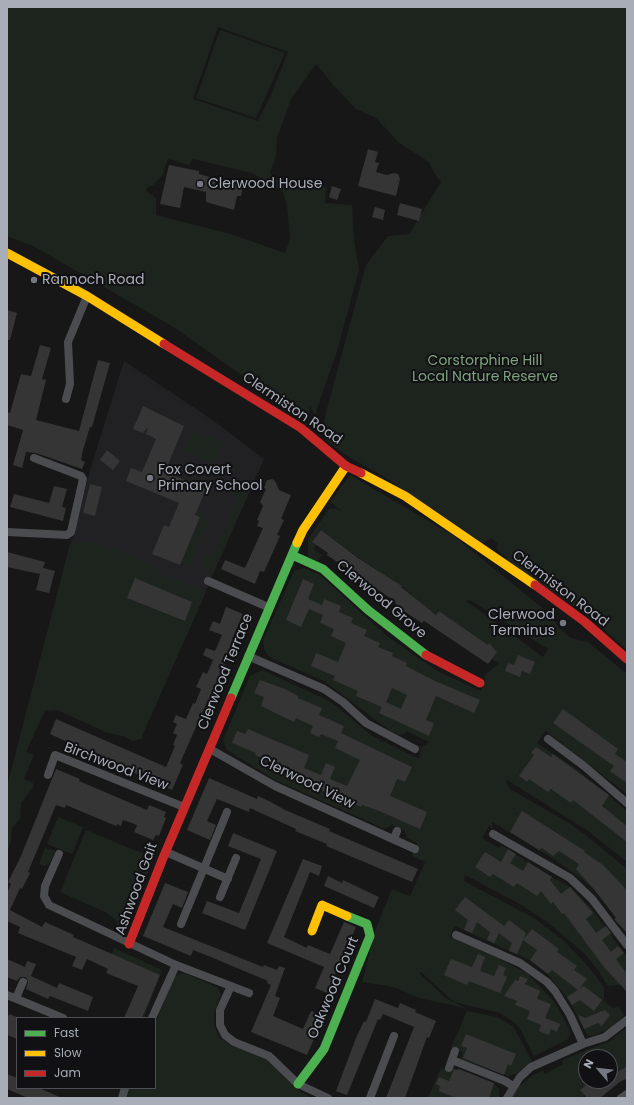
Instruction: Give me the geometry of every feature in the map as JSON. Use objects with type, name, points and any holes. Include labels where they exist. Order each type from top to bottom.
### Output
[{"type":"street","name":"Clermiston Road","points":[[7,253],[87,296],[301,428],[328,449],[346,466],[367,475],[404,496],[550,595],[585,622],[627,659]]},
{"type":"street","points":[[66,399],[70,384],[68,342],[87,296]]},
{"type":"street","points":[[7,532],[67,535],[71,532],[83,479],[81,476],[34,458]]},
{"type":"street","name":"Clerwood Terrace","points":[[210,749],[268,607],[303,530],[346,466]]},
{"type":"street","name":"Clerwood Grove","points":[[292,555],[323,569],[368,610],[427,656],[476,678]]},
{"type":"street","name":"Clerwood Terrace","points":[[208,581],[268,607]]},
{"type":"street","points":[[248,656],[324,689],[343,702],[366,723],[407,741],[414,749]]},
{"type":"street","points":[[548,739],[584,766],[627,803]]},
{"type":"street","name":"Ashwood Gait","points":[[210,749],[184,808],[129,944],[176,965],[249,993]]},
{"type":"street","name":"Clerwood View","points":[[210,749],[275,786],[415,849]]},
{"type":"street","name":"Birchwood View","points":[[48,775],[55,755],[184,808]]},
{"type":"street","points":[[181,924],[227,812]]},
{"type":"street","points":[[394,839],[397,831]]},
{"type":"street","points":[[493,834],[570,878],[592,899],[627,945]]},
{"type":"street","points":[[166,852],[228,879]]},
{"type":"street","points":[[59,854],[45,886],[44,896],[49,905],[129,944]]},
{"type":"street","points":[[220,897],[236,858]]},
{"type":"street","name":"Oakwood Court","points":[[298,1084],[324,1049],[370,936],[367,924],[322,905],[312,931]]},
{"type":"street","points":[[456,934],[520,963],[547,982],[555,991],[570,1015],[583,1044]]},
{"type":"street","points":[[152,1017],[176,965]]},
{"type":"street","points":[[16,998],[23,982]]},
{"type":"street","points":[[231,986],[220,1010],[220,1025],[225,1035],[234,1042],[269,1056],[298,1084],[328,1098]]},
{"type":"street","points":[[7,995],[61,1017]]},
{"type":"street","points":[[507,1098],[513,1086],[523,1074],[536,1064],[610,1034],[627,1020]]},
{"type":"street","points":[[370,1098],[394,1036]]},
{"type":"street","points":[[449,1068],[454,1056],[513,1086]]},
{"type":"street","points":[[621,1098],[627,1094]]},
{"type":"shaded area","points":[[124,361],[214,421],[264,459],[142,736],[33,689],[91,467]]},
{"type":"green space","name":"Corstorphine Hill Local Nature Reserve","points":[[7,7],[627,7],[627,650],[592,619],[505,559],[506,557],[498,551],[498,543],[491,538],[483,543],[383,476],[344,454],[328,442],[322,434],[326,412],[366,265],[388,236],[409,234],[441,182],[436,176],[429,162],[399,143],[376,118],[356,109],[316,64],[291,99],[277,138],[276,156],[270,173],[281,183],[326,187],[325,203],[352,205],[354,240],[359,270],[337,351],[315,415],[310,406],[308,419],[264,391],[175,328],[35,247],[7,236]],"holes":[[[218,27],[288,52],[271,95],[258,121],[193,99]],[[168,159],[189,165],[193,159],[252,173],[283,192],[287,206],[290,239],[285,253],[234,235],[156,215],[156,198],[146,191],[147,188],[153,185],[162,176]]]},
{"type":"green space","points":[[220,30],[285,53],[256,118],[196,98]]},
{"type":"green space","points":[[193,430],[224,442],[215,463],[184,451]]},
{"type":"green space","points":[[350,475],[454,536],[551,615],[559,628],[571,638],[588,642],[627,674],[627,794],[546,731],[537,743],[576,769],[627,811],[627,862],[588,831],[507,780],[506,782],[510,789],[569,823],[627,869],[627,932],[602,898],[587,883],[554,859],[492,822],[493,834],[490,824],[482,838],[499,848],[501,845],[570,887],[591,908],[627,957],[627,992],[622,985],[608,986],[585,954],[546,921],[518,903],[463,874],[465,877],[464,881],[534,918],[563,940],[588,966],[604,987],[604,1001],[613,1008],[619,1007],[624,1015],[613,1027],[592,1036],[587,1035],[569,1001],[548,974],[529,960],[455,926],[450,937],[498,958],[528,974],[555,1003],[569,1028],[570,1035],[568,1039],[534,1056],[522,1032],[515,1023],[500,1013],[454,1002],[421,972],[420,974],[446,998],[465,1008],[419,998],[394,987],[362,982],[376,928],[392,889],[410,896],[425,862],[412,856],[417,843],[407,838],[404,830],[391,825],[387,828],[383,828],[275,780],[227,750],[223,740],[250,676],[262,670],[325,699],[335,705],[371,735],[419,759],[421,748],[429,742],[406,731],[404,734],[399,735],[389,730],[324,681],[271,658],[267,654],[264,649],[263,640],[294,571],[304,568],[320,575],[387,636],[439,672],[481,691],[485,680],[484,676],[499,663],[492,659],[497,652],[495,650],[439,611],[437,615],[422,605],[402,586],[356,556],[321,530],[312,542],[316,545],[314,549],[322,555],[317,561],[308,557],[308,539],[329,509],[335,508],[343,512],[330,502]],"holes":[[[465,600],[472,601],[548,649],[543,657]]]},
{"type":"green space","points":[[216,480],[249,490],[211,577],[203,567],[203,558],[206,554],[214,554],[238,498],[234,496],[230,489],[221,490],[217,488]]},
{"type":"green space","points":[[197,510],[204,513],[210,520],[193,556],[193,564],[180,565],[200,518],[195,515]]},
{"type":"green space","points":[[90,542],[102,544],[145,562],[162,574],[206,592],[142,736],[143,739],[133,741],[123,736],[108,733],[57,710],[45,711],[26,752],[34,755],[24,779],[33,783],[33,787],[21,803],[20,819],[12,828],[11,841],[7,853],[7,786],[70,544]]},
{"type":"green space","points":[[58,817],[83,827],[72,854],[47,844]]},
{"type":"green space","points":[[86,830],[154,858],[125,927],[121,931],[115,929],[118,924],[116,920],[105,912],[60,892]]},
{"type":"green space","points":[[45,848],[55,851],[50,863],[44,866],[39,864]]},
{"type":"green space","points":[[114,948],[162,970],[144,1017],[142,1017],[160,975],[111,955]]},
{"type":"green space","points":[[184,973],[217,987],[221,994],[214,1013],[214,1026],[220,1038],[232,1046],[263,1057],[275,1065],[300,1091],[312,1098],[125,1098],[128,1089],[156,1089],[156,1022],[173,979],[178,974]]},
{"type":"green space","points":[[467,1011],[497,1017],[513,1026],[532,1061],[516,1074],[508,1076],[460,1059],[463,1052],[451,1048]]},
{"type":"green space","points":[[627,1027],[627,1066],[618,1072],[618,1049],[590,1049],[610,1041]]},
{"type":"green space","points":[[578,1054],[578,1089],[589,1089],[583,1096],[584,1098],[511,1098],[519,1086],[533,1075],[543,1070],[545,1074],[563,1064],[562,1060]]},
{"type":"green space","points":[[441,1068],[452,1072],[453,1068],[494,1084],[499,1089],[499,1098],[428,1098]]},
{"type":"green space","points":[[618,1075],[622,1082],[621,1083],[618,1078]]},
{"type":"building","points":[[368,149],[378,152],[375,162],[379,163],[376,172],[387,175],[394,173],[398,174],[400,179],[396,196],[358,186]]},
{"type":"building","name":"Clerwood House","points":[[169,165],[199,171],[199,174],[243,186],[241,196],[237,196],[234,210],[206,202],[206,192],[184,187],[180,208],[160,204]]},
{"type":"building","points":[[332,186],[341,189],[337,200],[329,197]]},
{"type":"building","points":[[400,203],[422,209],[419,221],[397,215]]},
{"type":"building","points":[[375,207],[385,210],[383,220],[372,217]]},
{"type":"building","points":[[7,310],[17,313],[10,340],[7,340]]},
{"type":"building","points":[[40,345],[51,348],[42,379],[46,380],[36,420],[79,431],[98,360],[110,363],[92,427],[90,427],[83,450],[81,460],[85,462],[82,469],[36,453],[26,452],[22,468],[13,465],[23,430],[7,425],[7,412],[10,413],[21,374],[31,376]]},
{"type":"building","points":[[143,406],[184,426],[165,472],[206,489],[195,515],[200,517],[180,565],[152,554],[164,525],[169,527],[179,503],[126,481],[131,468],[142,472],[156,439],[146,434],[148,427],[143,433],[133,429]]},
{"type":"building","points":[[107,450],[120,461],[113,470],[100,460]]},
{"type":"building","points":[[272,479],[275,481],[279,490],[291,495],[281,519],[284,520],[277,535],[280,536],[264,572],[260,571],[255,584],[221,569],[225,560],[245,568],[263,528],[257,526],[259,521],[257,520],[263,506],[260,502],[266,489],[264,488],[267,480]]},
{"type":"building","points":[[90,484],[102,487],[95,516],[83,513]]},
{"type":"building","points":[[54,486],[67,489],[62,507],[66,508],[63,521],[10,507],[14,494],[49,503]]},
{"type":"building","points":[[321,530],[358,558],[402,586],[401,587],[436,615],[439,611],[488,645],[489,643],[497,652],[488,664],[424,621],[422,623],[405,612],[395,603],[396,602],[327,555],[328,553],[312,542]]},
{"type":"building","points":[[7,552],[45,562],[43,568],[55,571],[49,593],[36,590],[40,574],[7,567]]},
{"type":"building","points":[[135,578],[192,602],[185,621],[127,598]]},
{"type":"building","points":[[303,579],[314,584],[308,599],[322,605],[324,599],[341,606],[339,612],[353,618],[351,623],[367,630],[364,636],[380,643],[378,647],[393,653],[392,656],[407,663],[406,666],[435,681],[480,700],[474,713],[436,696],[426,720],[434,723],[429,736],[379,713],[382,707],[356,696],[358,691],[333,680],[335,676],[311,666],[316,653],[338,662],[346,643],[331,636],[334,629],[320,623],[323,615],[309,609],[301,627],[286,620]],"holes":[[[392,688],[407,695],[401,709],[386,702]]]},
{"type":"building","points":[[226,607],[243,614],[232,639],[234,640],[224,664],[226,665],[210,703],[207,702],[180,763],[183,765],[172,790],[50,734],[56,719],[166,767],[175,746],[173,745],[177,735],[173,733],[177,724],[173,722],[176,715],[186,719],[193,703],[195,704],[201,689],[196,687],[203,672],[207,674],[213,660],[203,655],[206,648],[215,651],[222,635],[209,630],[213,621],[220,624]]},
{"type":"building","points":[[518,655],[535,662],[530,674],[522,671],[520,677],[505,671],[508,663],[514,665]]},
{"type":"building","points":[[260,680],[285,689],[298,696],[298,698],[322,708],[319,715],[344,726],[341,733],[412,767],[405,782],[397,779],[390,796],[427,812],[420,829],[377,810],[362,805],[361,807],[282,773],[283,771],[269,765],[270,762],[255,755],[256,753],[232,743],[237,731],[245,734],[248,729],[309,755],[304,768],[321,775],[326,763],[335,767],[330,779],[347,786],[360,760],[335,748],[338,741],[321,734],[319,737],[310,733],[313,726],[296,718],[294,722],[261,706],[264,697],[254,693]]},
{"type":"building","points":[[563,709],[618,749],[615,754],[627,762],[627,783],[610,771],[614,766],[553,723]]},
{"type":"building","points":[[536,747],[551,757],[553,754],[609,795],[602,806],[627,826],[627,842],[573,800],[571,803],[551,789],[548,792],[529,779],[527,782],[519,776],[534,755],[531,753]]},
{"type":"building","points":[[56,769],[80,779],[79,781],[147,810],[149,805],[166,812],[164,817],[166,818],[159,836],[156,835],[153,840],[134,832],[137,825],[123,820],[121,826],[117,824],[116,826],[66,805],[65,808],[56,805],[28,872],[30,873],[22,889],[20,888],[10,910],[42,927],[45,922],[74,935],[73,937],[160,975],[142,1017],[124,1017],[138,986],[106,973],[108,969],[87,959],[82,970],[72,966],[76,957],[18,933],[20,927],[7,921],[7,893],[11,884],[8,882],[21,856]]},
{"type":"building","points":[[209,778],[257,799],[258,796],[285,810],[330,829],[329,831],[418,869],[412,882],[326,846],[327,844],[295,831],[296,829],[250,808],[249,812],[217,799],[207,821],[216,825],[210,840],[187,830]]},
{"type":"building","points":[[522,811],[585,851],[584,852],[603,865],[623,886],[627,891],[627,933],[614,919],[616,918],[593,888],[576,869],[579,864],[559,851],[553,856],[542,848],[539,850],[510,832]]},
{"type":"building","points":[[233,833],[277,851],[245,930],[202,913],[207,901],[239,913],[261,859],[228,846]]},
{"type":"building","points":[[508,849],[516,854],[510,863],[523,871],[528,862],[552,877],[550,880],[561,894],[570,887],[593,913],[586,919],[596,933],[606,926],[611,933],[602,940],[611,952],[618,946],[624,953],[616,959],[627,974],[627,992],[604,967],[564,913],[562,914],[553,902],[551,904],[541,891],[537,896],[517,883],[514,887],[493,874],[490,877],[475,867],[485,852],[501,862]]},
{"type":"building","points":[[303,859],[322,866],[319,876],[310,872],[284,937],[307,948],[308,945],[330,954],[344,922],[356,927],[327,993],[315,988],[324,967],[267,943]]},
{"type":"building","points":[[328,876],[342,883],[343,880],[379,897],[374,908],[324,886]]},
{"type":"building","points":[[165,883],[188,892],[182,908],[173,904],[163,927],[263,967],[264,965],[277,970],[279,966],[285,968],[275,996],[280,998],[273,1016],[303,1029],[311,1011],[324,1016],[307,1055],[251,1032],[271,985],[267,983],[268,981],[193,950],[191,956],[143,936]]},
{"type":"building","points":[[465,897],[504,926],[509,920],[526,933],[517,954],[509,951],[512,943],[499,933],[494,943],[487,940],[490,932],[477,922],[472,933],[464,930],[468,920],[455,910]]},
{"type":"building","points":[[532,929],[559,949],[557,952],[577,966],[574,970],[587,979],[579,989],[584,986],[602,1000],[594,1011],[580,1000],[572,1005],[567,997],[578,990],[552,970],[548,974],[530,960],[537,950],[523,940]]},
{"type":"building","points":[[478,954],[485,957],[480,971],[494,976],[499,965],[506,968],[503,975],[507,977],[500,993],[469,981],[467,985],[444,975],[451,959],[472,967]]},
{"type":"building","points":[[7,959],[25,967],[27,961],[36,964],[31,976],[57,988],[59,983],[93,997],[88,1011],[50,996],[48,999],[26,989],[28,982],[26,977],[20,977],[17,981],[7,977]]},
{"type":"building","points":[[520,976],[528,979],[525,984],[540,991],[537,999],[551,1004],[545,1018],[560,1024],[557,1032],[551,1029],[549,1035],[539,1031],[541,1025],[527,1019],[530,1011],[515,1005],[517,1001],[504,996],[515,980],[518,981]]},
{"type":"building","points":[[375,999],[398,1008],[400,1003],[416,1010],[415,1012],[436,1021],[429,1038],[427,1037],[405,1098],[386,1098],[414,1027],[383,1014],[380,1020],[378,1019],[347,1095],[336,1091],[356,1038],[364,1021],[366,1022]]},
{"type":"building","points":[[605,1010],[610,1015],[602,1026],[598,1023],[584,1029],[578,1015],[585,1018]]},
{"type":"building","points":[[9,1014],[17,1017],[16,1039],[7,1035],[7,1018]]},
{"type":"building","points":[[466,1034],[516,1054],[511,1066],[508,1064],[504,1075],[463,1058],[467,1048],[461,1046]]},
{"type":"building","points":[[627,1066],[627,1079],[618,1083],[618,1072]]},
{"type":"building","points":[[454,1069],[459,1069],[494,1083],[489,1098],[456,1098],[439,1091],[440,1086],[436,1084],[439,1077],[449,1081]]},
{"type":"building","points":[[7,1074],[16,1078],[16,1089],[41,1089],[62,1098],[28,1098],[7,1089]]},
{"type":"building","points":[[611,1089],[600,1098],[587,1098],[580,1090]]},
{"type":"traffic: fast","points":[[231,698],[297,543]]},
{"type":"traffic: fast","points":[[292,555],[323,569],[368,610],[426,655]]},
{"type":"traffic: fast","points":[[298,1084],[324,1049],[370,936],[367,924],[347,916]]},
{"type":"traffic: slow","points":[[7,253],[87,296],[164,344]]},
{"type":"traffic: slow","points":[[297,543],[303,530],[346,466]]},
{"type":"traffic: slow","points":[[361,473],[405,496],[535,585]]},
{"type":"traffic: slow","points":[[312,931],[322,905],[347,916]]},
{"type":"traffic: jam","points":[[164,344],[301,428],[346,466],[361,473]]},
{"type":"traffic: jam","points":[[535,585],[585,622],[627,659]]},
{"type":"traffic: jam","points":[[426,655],[480,683]]},
{"type":"traffic: jam","points":[[129,944],[163,858],[231,698]]},
{"type":"place","name":"Clerwood House","points":[[200,184]]},
{"type":"place","name":"Rannoch Road","points":[[34,280]]},
{"type":"place","name":"Fox Covert Primary School","points":[[150,478]]},
{"type":"place","name":"Clerwood Terminus","points":[[563,623]]}]
